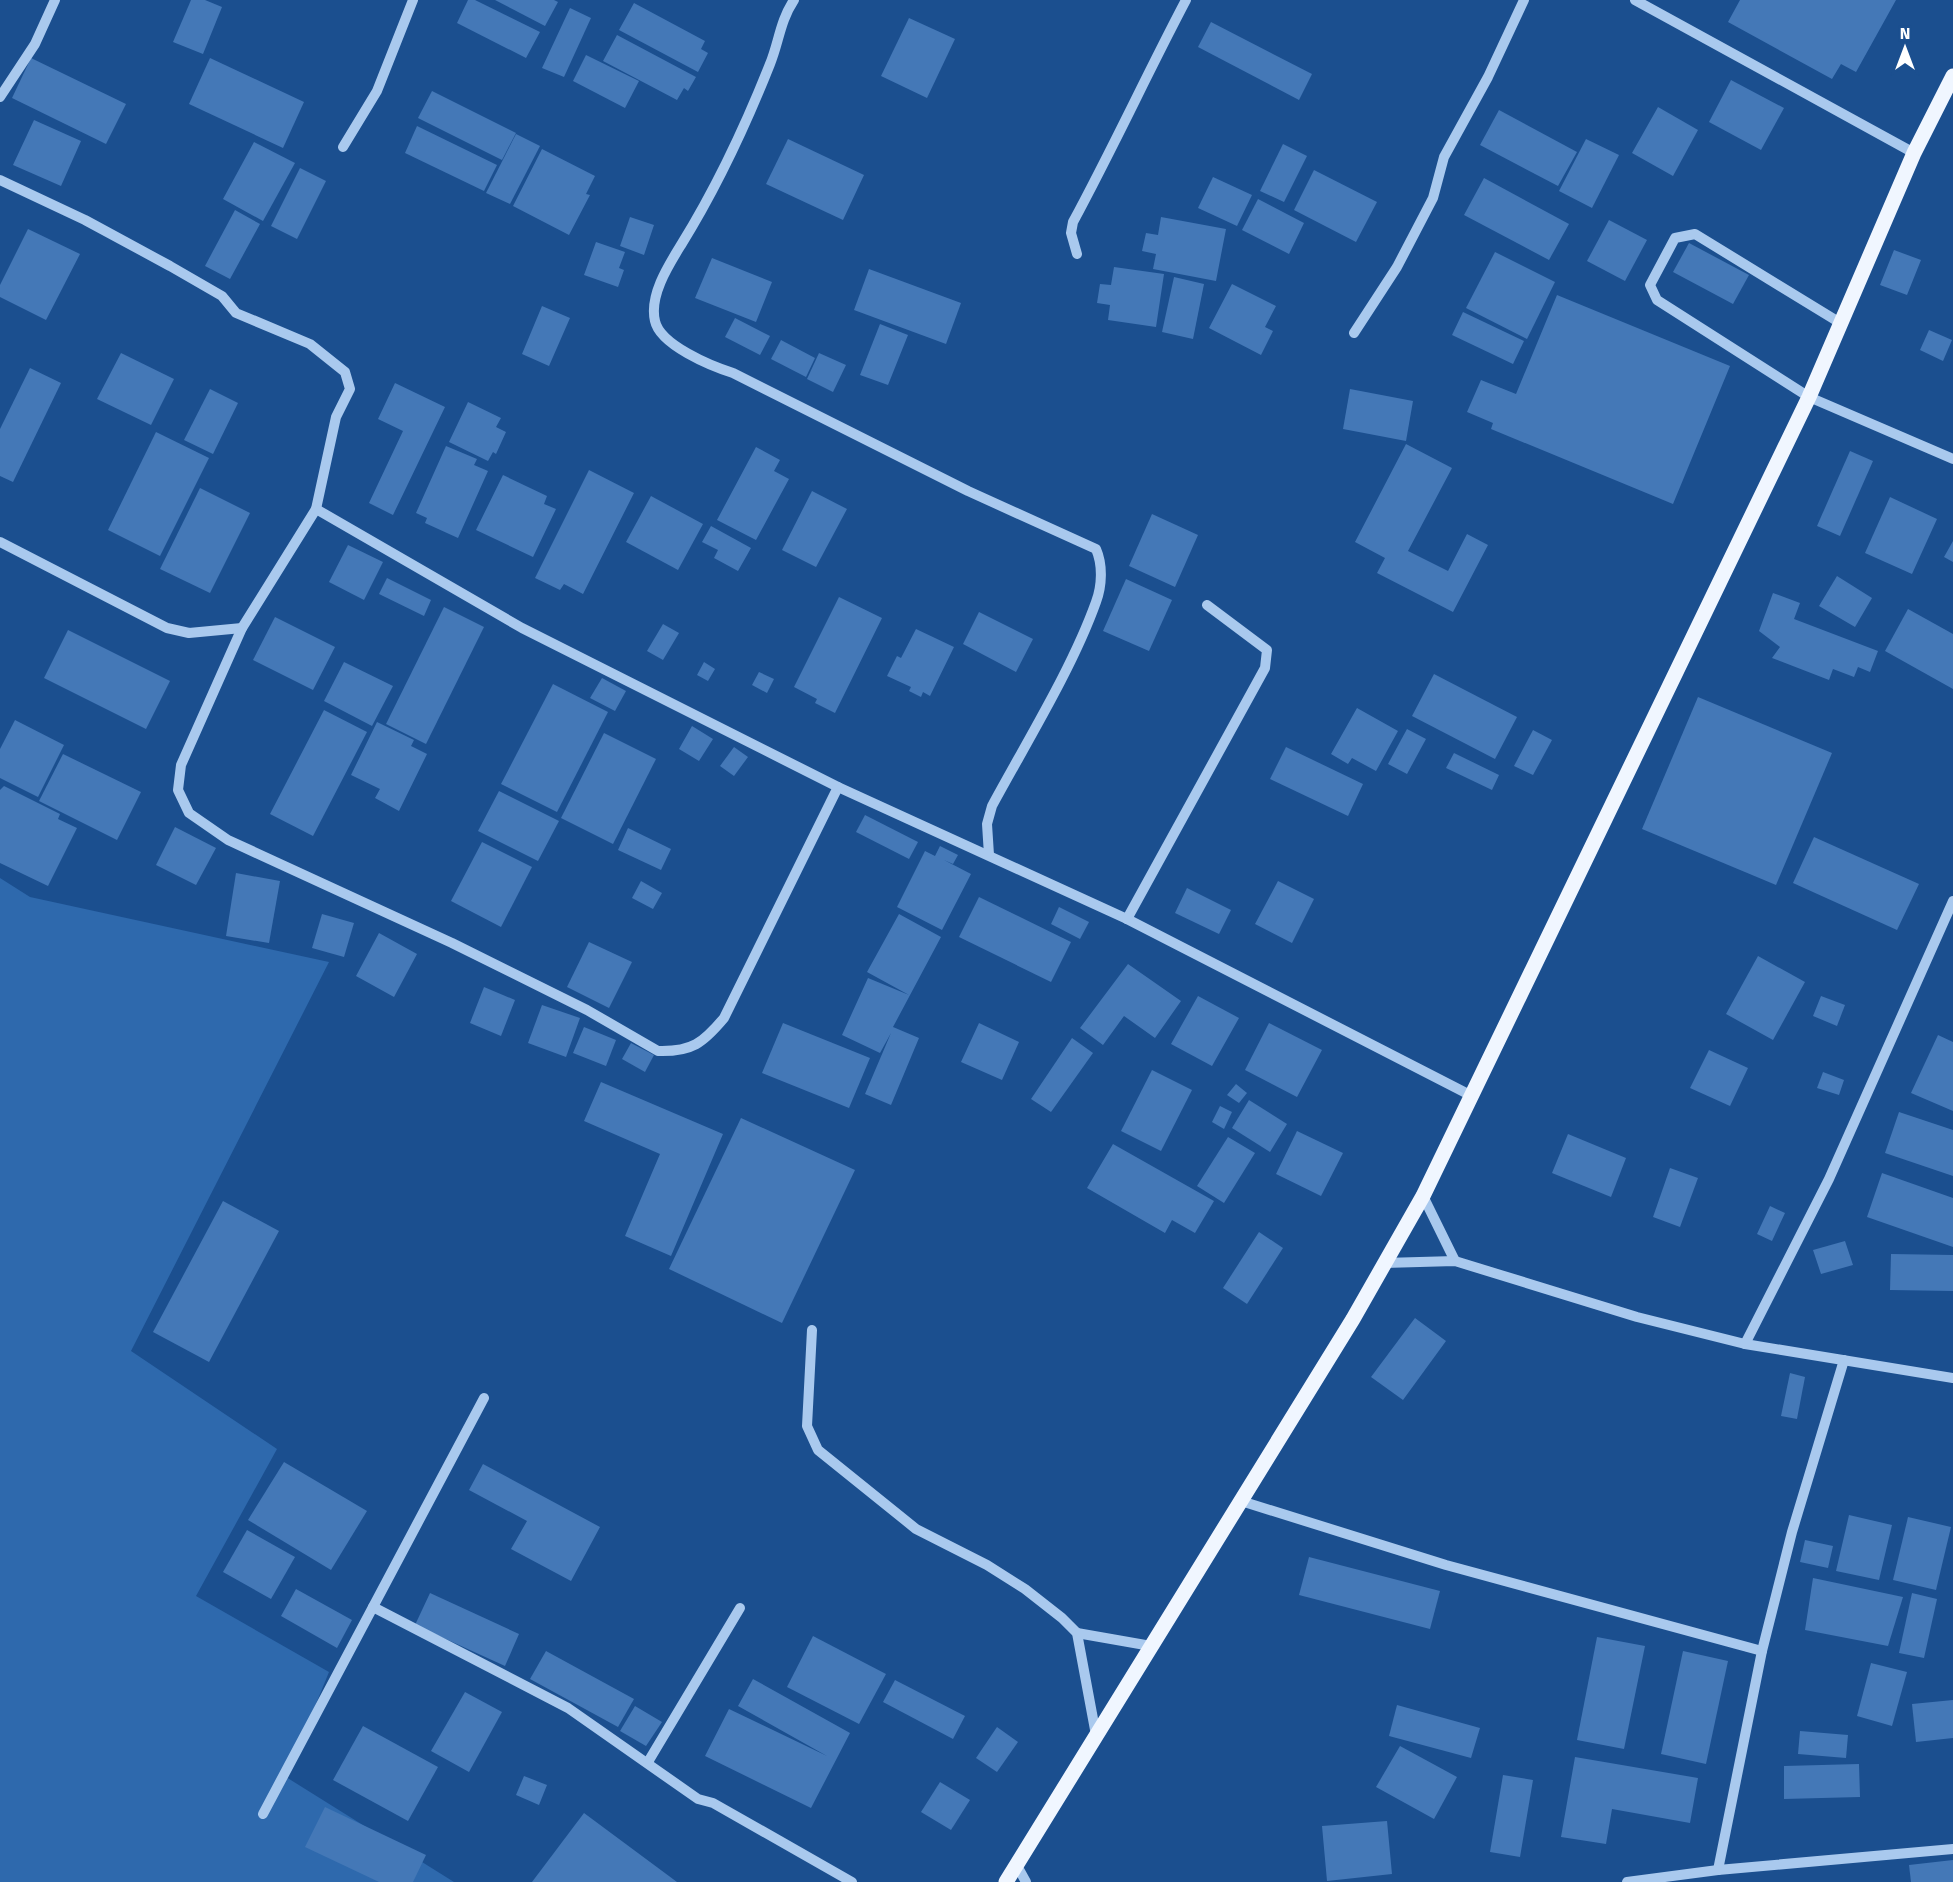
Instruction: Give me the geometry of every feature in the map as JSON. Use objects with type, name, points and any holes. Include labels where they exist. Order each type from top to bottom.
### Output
[{"type":"main road","points":[[1006,1882],[1353,1319],[1423,1196],[1809,397],[1914,153],[1953,76]]},
{"type":"street","points":[[0,97],[35,44],[55,0]]},
{"type":"street","points":[[343,147],[377,91],[412,0]]},
{"type":"street","points":[[794,0],[784,16],[771,61],[716,188],[668,267],[657,293],[654,320],[666,339],[716,368],[754,383],[968,491],[1096,549],[1101,560],[1096,601],[1072,655],[992,806],[987,824],[989,855]]},
{"type":"street","points":[[1077,254],[1071,233],[1073,222],[1122,132],[1152,63],[1186,0]]},
{"type":"street","points":[[1354,333],[1397,267],[1433,198],[1443,157],[1488,77],[1524,0]]},
{"type":"street","points":[[1635,0],[1914,153]]},
{"type":"street","points":[[0,180],[86,220],[170,266],[222,296],[236,313],[310,344],[345,372],[350,389],[336,417],[316,509],[242,628],[181,765],[178,790],[189,813],[228,840],[452,943],[587,1010],[658,1051],[684,1050],[704,1042],[724,1018],[838,787]]},
{"type":"street","points":[[1842,324],[1695,234],[1675,238],[1650,285],[1657,300],[1809,397],[1953,459]]},
{"type":"street","points":[[316,509],[522,628],[838,787],[1127,919],[1470,1095]]},
{"type":"street","points":[[0,543],[167,628],[189,633],[242,628]]},
{"type":"street","points":[[1127,919],[1265,668],[1267,650],[1207,604]]},
{"type":"street","points":[[1745,1344],[1829,1179],[1953,902]]},
{"type":"street","points":[[1423,1196],[1455,1261]]},
{"type":"street","points":[[1384,1263],[1455,1261],[1637,1317],[1745,1344],[1953,1378]]},
{"type":"street","points":[[812,1330],[807,1426],[818,1450],[916,1530],[987,1565],[1025,1589],[1077,1633],[1151,1646]]},
{"type":"street","points":[[1718,1870],[1762,1651],[1792,1532],[1844,1360]]},
{"type":"street","points":[[264,1814],[484,1398]]},
{"type":"street","points":[[1241,1501],[1446,1565],[1762,1651]]},
{"type":"street","points":[[373,1607],[568,1707],[698,1799],[713,1803],[852,1882]]},
{"type":"street","points":[[648,1762],[740,1608]]},
{"type":"street","points":[[1077,1633],[1096,1735]]},
{"type":"street","points":[[1627,1882],[1718,1870],[1953,1849]]},
{"type":"street","points":[[1016,1864],[1026,1882]]},
{"type":"shaded area","points":[[0,878],[30,897],[329,962],[131,1351],[277,1449],[196,1596],[329,1672],[286,1777],[454,1882],[0,1882]]},
{"type":"building","points":[[191,0],[205,0],[222,7],[203,54],[173,42]]},
{"type":"building","points":[[468,0],[475,0],[540,32],[526,58],[457,23]]},
{"type":"building","points":[[495,0],[554,0],[558,2],[545,26]]},
{"type":"building","points":[[1740,0],[1896,0],[1856,72],[1841,64],[1832,79],[1728,22]]},
{"type":"building","points":[[634,3],[705,41],[701,49],[708,53],[698,72],[619,30]]},
{"type":"building","points":[[570,8],[591,18],[564,77],[542,68]]},
{"type":"building","points":[[909,18],[955,39],[927,98],[881,76]]},
{"type":"building","points":[[1211,22],[1312,74],[1299,100],[1198,47]]},
{"type":"building","points":[[617,35],[696,77],[688,91],[684,88],[677,100],[603,61]]},
{"type":"building","points":[[586,55],[639,81],[625,108],[573,81]]},
{"type":"building","points":[[31,58],[126,104],[106,144],[12,98]]},
{"type":"building","points":[[210,58],[304,102],[283,148],[189,104]]},
{"type":"building","points":[[1731,80],[1784,108],[1761,150],[1709,122]]},
{"type":"building","points":[[432,91],[516,133],[502,160],[418,118]]},
{"type":"building","points":[[1658,107],[1698,130],[1673,176],[1632,153]]},
{"type":"building","points":[[1499,110],[1577,152],[1558,186],[1480,145]]},
{"type":"building","points":[[34,120],[81,141],[61,186],[13,165]]},
{"type":"building","points":[[417,126],[497,165],[484,191],[405,153]]},
{"type":"building","points":[[516,134],[540,146],[510,204],[486,193]]},
{"type":"building","points":[[788,139],[864,175],[843,220],[766,184]]},
{"type":"building","points":[[1586,139],[1619,155],[1592,208],[1559,191]]},
{"type":"building","points":[[254,142],[295,163],[263,221],[223,199]]},
{"type":"building","points":[[1283,144],[1307,156],[1284,202],[1260,191]]},
{"type":"building","points":[[542,149],[595,176],[586,194],[590,195],[569,235],[513,206]]},
{"type":"building","points":[[300,168],[326,181],[297,239],[271,226]]},
{"type":"building","points":[[1314,170],[1377,202],[1356,242],[1294,210]]},
{"type":"building","points":[[1213,177],[1252,195],[1237,226],[1198,208]]},
{"type":"building","points":[[1484,178],[1569,224],[1549,260],[1464,215]]},
{"type":"building","points":[[1258,199],[1304,223],[1289,254],[1242,230]]},
{"type":"building","points":[[235,210],[260,224],[230,279],[205,266]]},
{"type":"building","points":[[630,217],[654,225],[644,255],[620,246]]},
{"type":"building","points":[[1161,217],[1226,229],[1216,281],[1153,269],[1156,254],[1142,251],[1146,233],[1158,235]]},
{"type":"building","points":[[1609,220],[1647,240],[1625,281],[1587,261]]},
{"type":"building","points":[[28,229],[80,254],[46,320],[0,297],[0,285]]},
{"type":"building","points":[[596,242],[625,252],[619,268],[624,270],[618,287],[584,275]]},
{"type":"building","points":[[1689,243],[1749,275],[1733,304],[1673,272]]},
{"type":"building","points":[[1894,250],[1921,260],[1907,295],[1880,285]]},
{"type":"building","points":[[1495,252],[1555,282],[1527,339],[1466,308]]},
{"type":"building","points":[[712,258],[772,282],[756,322],[695,298]]},
{"type":"building","points":[[1114,267],[1164,274],[1156,327],[1108,320],[1110,305],[1097,303],[1100,284],[1111,285]]},
{"type":"building","points":[[869,269],[961,303],[946,344],[854,310]]},
{"type":"building","points":[[1174,277],[1204,284],[1193,339],[1162,332]]},
{"type":"building","points":[[1232,284],[1276,306],[1265,327],[1273,331],[1261,355],[1209,328]]},
{"type":"building","points":[[1557,295],[1730,366],[1673,504],[1491,429],[1493,423],[1467,412],[1481,380],[1516,394]]},
{"type":"building","points":[[542,306],[570,318],[549,366],[522,354]]},
{"type":"building","points":[[1463,312],[1524,341],[1513,364],[1452,335]]},
{"type":"building","points":[[735,318],[770,336],[760,355],[725,337]]},
{"type":"building","points":[[880,324],[908,335],[888,385],[860,375]]},
{"type":"building","points":[[1929,330],[1952,340],[1943,361],[1920,350]]},
{"type":"building","points":[[781,340],[815,358],[806,377],[771,359]]},
{"type":"building","points":[[121,353],[174,379],[151,425],[97,399]]},
{"type":"building","points":[[819,353],[846,365],[833,392],[807,379]]},
{"type":"building","points":[[30,368],[61,383],[13,482],[0,476],[0,429]]},
{"type":"building","points":[[395,383],[445,407],[393,515],[369,503],[403,431],[378,419]]},
{"type":"building","points":[[210,389],[238,403],[213,454],[184,440]]},
{"type":"building","points":[[1350,389],[1413,401],[1406,441],[1343,429]]},
{"type":"building","points":[[468,402],[501,418],[496,427],[506,432],[496,454],[493,452],[488,461],[449,442]]},
{"type":"building","points":[[156,432],[209,458],[160,556],[108,530]]},
{"type":"building","points":[[1406,444],[1452,468],[1408,551],[1448,571],[1467,534],[1488,545],[1453,612],[1377,573],[1385,558],[1355,542]]},
{"type":"building","points":[[446,446],[477,459],[474,465],[488,471],[458,538],[425,523],[427,518],[416,513]]},
{"type":"building","points":[[756,447],[780,460],[774,471],[789,479],[756,540],[717,520]]},
{"type":"building","points":[[1850,451],[1873,461],[1840,536],[1817,526]]},
{"type":"building","points":[[589,470],[634,493],[583,594],[564,584],[560,590],[535,578]]},
{"type":"building","points":[[503,475],[547,496],[544,504],[556,509],[533,557],[476,530]]},
{"type":"building","points":[[200,488],[250,513],[210,593],[160,569]]},
{"type":"building","points":[[812,491],[847,509],[816,567],[782,550]]},
{"type":"building","points":[[651,496],[703,524],[678,570],[626,542]]},
{"type":"building","points":[[1890,497],[1937,519],[1912,574],[1865,553]]},
{"type":"building","points":[[1152,514],[1198,535],[1175,587],[1129,566]]},
{"type":"building","points":[[711,526],[751,548],[738,571],[714,558],[718,550],[702,542]]},
{"type":"building","points":[[1953,541],[1953,562],[1944,557]]},
{"type":"building","points":[[348,545],[383,562],[364,600],[329,582]]},
{"type":"building","points":[[1837,576],[1872,598],[1855,627],[1819,606]]},
{"type":"building","points":[[387,578],[431,600],[424,616],[379,594]]},
{"type":"building","points":[[1126,579],[1172,600],[1149,651],[1103,631]]},
{"type":"building","points":[[1773,593],[1800,603],[1794,619],[1878,651],[1870,672],[1858,667],[1854,677],[1833,669],[1829,680],[1772,658],[1780,647],[1759,631]]},
{"type":"building","points":[[839,597],[882,618],[835,713],[815,703],[817,699],[794,687]]},
{"type":"building","points":[[444,607],[484,627],[426,744],[386,724]]},
{"type":"building","points":[[1908,609],[1953,634],[1953,689],[1885,651]]},
{"type":"building","points":[[979,612],[1033,639],[1016,672],[963,644]]},
{"type":"building","points":[[275,617],[335,647],[313,690],[253,660]]},
{"type":"building","points":[[663,624],[679,633],[663,660],[647,651]]},
{"type":"building","points":[[916,629],[954,647],[930,696],[923,692],[921,697],[909,691],[911,687],[887,676],[897,656],[901,658]]},
{"type":"building","points":[[68,630],[170,681],[146,729],[44,678]]},
{"type":"building","points":[[344,662],[393,686],[372,726],[324,701]]},
{"type":"building","points":[[704,662],[715,669],[708,681],[697,675]]},
{"type":"building","points":[[759,672],[774,679],[767,693],[752,685]]},
{"type":"building","points":[[1434,674],[1517,717],[1495,759],[1412,716]]},
{"type":"building","points":[[602,678],[626,691],[615,711],[590,698]]},
{"type":"building","points":[[553,684],[608,712],[557,812],[501,784]]},
{"type":"building","points":[[1698,697],[1832,753],[1776,885],[1642,829]]},
{"type":"building","points":[[1357,708],[1398,731],[1376,771],[1352,758],[1348,764],[1331,754]]},
{"type":"building","points":[[324,710],[367,732],[313,836],[270,814]]},
{"type":"building","points":[[15,720],[64,745],[38,797],[0,778],[0,749]]},
{"type":"building","points":[[377,722],[414,740],[411,746],[427,754],[399,811],[375,798],[380,789],[351,775]]},
{"type":"building","points":[[692,726],[713,739],[699,761],[679,749]]},
{"type":"building","points":[[1407,729],[1426,739],[1407,774],[1388,764]]},
{"type":"building","points":[[1533,730],[1552,740],[1533,775],[1514,766]]},
{"type":"building","points":[[604,733],[656,759],[613,844],[561,818]]},
{"type":"building","points":[[734,747],[748,757],[734,776],[720,766]]},
{"type":"building","points":[[1286,747],[1363,784],[1348,816],[1270,779]]},
{"type":"building","points":[[1454,753],[1499,775],[1492,790],[1446,768]]},
{"type":"building","points":[[63,754],[141,792],[117,840],[39,801]]},
{"type":"building","points":[[4,786],[60,814],[58,819],[77,828],[48,886],[0,863],[0,790]]},
{"type":"building","points":[[499,791],[559,821],[538,861],[478,831]]},
{"type":"building","points":[[865,815],[918,842],[909,859],[856,832]]},
{"type":"building","points":[[175,827],[216,848],[196,885],[156,865]]},
{"type":"building","points":[[628,828],[671,849],[661,870],[618,850]]},
{"type":"building","points":[[1814,837],[1919,884],[1897,930],[1793,883]]},
{"type":"building","points":[[482,842],[532,867],[501,927],[451,901]]},
{"type":"building","points":[[940,846],[958,855],[953,864],[944,860],[971,874],[942,930],[897,907],[925,851],[935,856]]},
{"type":"building","points":[[236,873],[280,881],[269,943],[226,936]]},
{"type":"building","points":[[641,881],[662,893],[653,909],[632,898]]},
{"type":"building","points":[[1278,881],[1314,899],[1292,943],[1255,924]]},
{"type":"building","points":[[1187,888],[1231,910],[1219,934],[1175,913]]},
{"type":"building","points":[[979,897],[1071,942],[1051,982],[959,937]]},
{"type":"building","points":[[1059,907],[1089,922],[1080,939],[1051,924]]},
{"type":"building","points":[[322,914],[354,923],[344,957],[312,948]]},
{"type":"building","points":[[899,914],[941,937],[893,1027],[919,1038],[891,1105],[865,1094],[891,1033],[880,1053],[842,1035],[868,978],[909,995],[867,972]]},
{"type":"building","points":[[379,933],[417,954],[394,997],[356,976]]},
{"type":"building","points":[[589,942],[632,962],[609,1008],[567,987]]},
{"type":"building","points":[[1758,956],[1805,982],[1773,1040],[1726,1014]]},
{"type":"building","points":[[1128,964],[1181,1001],[1155,1038],[1124,1016],[1103,1045],[1080,1028]]},
{"type":"building","points":[[484,987],[515,1000],[501,1036],[470,1023]]},
{"type":"building","points":[[1198,996],[1239,1018],[1212,1066],[1171,1044]]},
{"type":"building","points":[[1821,996],[1845,1005],[1837,1026],[1813,1016]]},
{"type":"building","points":[[542,1005],[580,1018],[566,1057],[528,1043]]},
{"type":"building","points":[[783,1023],[870,1058],[849,1108],[762,1073]]},
{"type":"building","points":[[979,1023],[1019,1042],[1002,1080],[961,1062]]},
{"type":"building","points":[[1269,1023],[1322,1050],[1297,1097],[1245,1070]]},
{"type":"building","points":[[584,1027],[616,1040],[606,1066],[573,1053]]},
{"type":"building","points":[[1938,1035],[1953,1042],[1953,1111],[1911,1093]]},
{"type":"building","points":[[1072,1038],[1093,1053],[1051,1112],[1031,1099]]},
{"type":"building","points":[[631,1043],[654,1055],[645,1072],[622,1059]]},
{"type":"building","points":[[1709,1050],[1748,1068],[1730,1106],[1690,1088]]},
{"type":"building","points":[[1152,1070],[1192,1090],[1161,1151],[1121,1131]]},
{"type":"building","points":[[1823,1072],[1844,1080],[1839,1095],[1817,1088]]},
{"type":"building","points":[[601,1082],[723,1134],[671,1256],[625,1236],[660,1154],[584,1121]]},
{"type":"building","points":[[1236,1084],[1247,1093],[1239,1103],[1227,1095]]},
{"type":"building","points":[[1249,1100],[1287,1124],[1270,1152],[1232,1128]]},
{"type":"building","points":[[1220,1106],[1232,1112],[1224,1129],[1212,1122]]},
{"type":"building","points":[[1899,1112],[1953,1130],[1953,1176],[1885,1153]]},
{"type":"building","points":[[741,1118],[855,1170],[782,1323],[669,1269]]},
{"type":"building","points":[[1297,1131],[1343,1153],[1321,1196],[1276,1174]]},
{"type":"building","points":[[1568,1134],[1626,1158],[1611,1197],[1552,1173]]},
{"type":"building","points":[[1228,1137],[1255,1153],[1224,1203],[1197,1186]]},
{"type":"building","points":[[1113,1144],[1214,1201],[1195,1233],[1172,1220],[1165,1233],[1087,1188]]},
{"type":"building","points":[[1670,1168],[1698,1178],[1680,1227],[1653,1217]]},
{"type":"building","points":[[1882,1173],[1953,1198],[1953,1247],[1867,1217]]},
{"type":"building","points":[[223,1201],[279,1231],[209,1362],[153,1332]]},
{"type":"building","points":[[1770,1206],[1785,1213],[1772,1241],[1757,1234]]},
{"type":"building","points":[[1259,1232],[1283,1248],[1247,1304],[1223,1288]]},
{"type":"building","points":[[1845,1241],[1853,1265],[1821,1274],[1813,1250]]},
{"type":"building","points":[[1891,1254],[1953,1255],[1953,1291],[1890,1290]]},
{"type":"building","points":[[1415,1318],[1446,1341],[1403,1400],[1371,1377]]},
{"type":"building","points":[[1790,1373],[1805,1377],[1797,1419],[1781,1416]]},
{"type":"building","points":[[284,1462],[367,1511],[331,1570],[248,1520]]},
{"type":"building","points":[[483,1464],[600,1527],[571,1581],[511,1549],[527,1521],[469,1490]]},
{"type":"building","points":[[1849,1515],[1892,1525],[1879,1580],[1836,1571]]},
{"type":"building","points":[[1908,1517],[1951,1527],[1936,1590],[1893,1580]]},
{"type":"building","points":[[247,1530],[295,1557],[271,1599],[223,1572]]},
{"type":"building","points":[[1805,1540],[1833,1546],[1828,1568],[1800,1562]]},
{"type":"building","points":[[1309,1557],[1440,1591],[1430,1629],[1299,1595]]},
{"type":"building","points":[[1813,1578],[1903,1597],[1888,1646],[1805,1630]]},
{"type":"building","points":[[296,1589],[352,1620],[337,1648],[281,1616]]},
{"type":"building","points":[[430,1593],[519,1634],[505,1666],[415,1625]]},
{"type":"building","points":[[1912,1593],[1937,1599],[1924,1658],[1899,1653]]},
{"type":"building","points":[[813,1636],[886,1674],[859,1724],[787,1687]]},
{"type":"building","points":[[1597,1637],[1645,1646],[1624,1749],[1577,1740]]},
{"type":"building","points":[[546,1651],[634,1699],[618,1727],[530,1679]]},
{"type":"building","points":[[1683,1651],[1728,1661],[1706,1764],[1661,1754]]},
{"type":"building","points":[[1871,1663],[1907,1672],[1892,1726],[1857,1716]]},
{"type":"building","points":[[753,1679],[850,1733],[811,1808],[705,1756],[729,1709],[827,1756],[738,1706]]},
{"type":"building","points":[[895,1680],[965,1716],[953,1739],[883,1702]]},
{"type":"building","points":[[465,1692],[502,1712],[469,1772],[431,1751]]},
{"type":"building","points":[[1953,1700],[1953,1738],[1916,1742],[1912,1704]]},
{"type":"building","points":[[1397,1705],[1480,1728],[1471,1758],[1389,1736]]},
{"type":"building","points":[[635,1706],[662,1722],[646,1746],[620,1731]]},
{"type":"building","points":[[363,1726],[438,1767],[408,1821],[333,1780]]},
{"type":"building","points":[[997,1727],[1018,1742],[997,1772],[976,1758]]},
{"type":"building","points":[[1800,1731],[1848,1735],[1846,1758],[1798,1754]]},
{"type":"building","points":[[1400,1746],[1457,1777],[1434,1819],[1376,1787]]},
{"type":"building","points":[[1575,1757],[1698,1778],[1690,1823],[1612,1809],[1606,1844],[1561,1837]]},
{"type":"building","points":[[1859,1764],[1860,1797],[1784,1799],[1784,1766]]},
{"type":"building","points":[[1503,1775],[1533,1780],[1520,1857],[1490,1852]]},
{"type":"building","points":[[524,1776],[547,1785],[539,1805],[516,1795]]},
{"type":"building","points":[[940,1782],[970,1800],[951,1830],[921,1812]]},
{"type":"building","points":[[325,1807],[426,1855],[413,1882],[379,1882],[305,1847]]},
{"type":"building","points":[[584,1813],[677,1882],[532,1882]]},
{"type":"building","points":[[1387,1821],[1392,1874],[1327,1881],[1322,1826]]},
{"type":"building","points":[[1953,1860],[1953,1882],[1911,1882],[1909,1865]]}]
